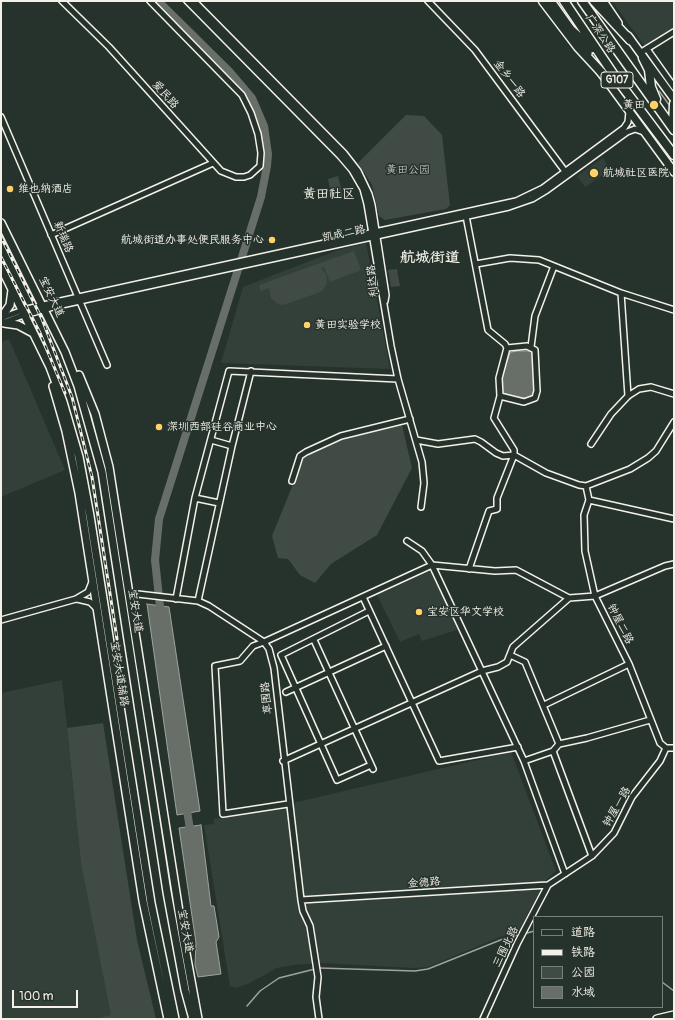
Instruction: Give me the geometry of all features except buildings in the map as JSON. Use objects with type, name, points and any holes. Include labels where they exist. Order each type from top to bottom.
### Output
[{"type":"highway","points":[[543,1],[578,48],[602,73]]},
{"type":"highway","name":"广深公路","points":[[564,1],[601,56],[674,155]]},
{"type":"highway","name":"广深公路","points":[[582,1],[673,129]]},
{"type":"highway","points":[[594,1],[630,40]]},
{"type":"highway","points":[[570,29],[601,56]]},
{"type":"highway","points":[[642,56],[649,70],[652,90],[665,118]]},
{"type":"highway","points":[[673,129],[674,104]]},
{"type":"main road","points":[[551,1],[674,172]]},
{"type":"main road","points":[[603,1],[674,99]]},
{"type":"main road","name":"宝安大道","points":[[1,223],[65,352],[78,386],[102,472],[171,914],[185,990],[193,1019]]},
{"type":"main road","points":[[1,267],[35,334],[63,402],[84,481],[136,815],[157,938],[175,1019]]},
{"type":"main road","points":[[10,286],[12,294],[10,305],[2,321],[18,325],[35,334]]},
{"type":"main road","name":"宝安大道辅路","points":[[35,334],[71,450],[148,925],[168,1019]]},
{"type":"main road","name":"宝安大道辅路","points":[[65,352],[84,386],[102,438],[109,467],[183,937],[198,1019]]},
{"type":"main road","points":[[140,661],[140,714]]},
{"type":"main road","points":[[126,790],[136,815]]},
{"type":"main road","points":[[657,1019],[674,1015]]},
{"type":"street","name":"爱民路","points":[[62,1],[109,47],[213,162],[228,175],[244,177],[250,175],[260,166],[258,134],[251,113],[240,92],[150,1]]},
{"type":"street","name":"利达路","points":[[190,1],[344,161],[357,179],[365,194],[374,235],[381,294],[385,302],[398,379],[422,462],[424,483],[422,507]]},
{"type":"street","name":"金乡一路","points":[[428,1],[475,50],[566,173]]},
{"type":"street","points":[[642,56],[647,49],[674,32]]},
{"type":"street","points":[[647,49],[674,87]]},
{"type":"street","name":"凯成二路","points":[[566,173],[626,126],[630,117],[628,110]]},
{"type":"street","name":"新瑞路","points":[[1,117],[107,365]]},
{"type":"street","name":"凯成二路","points":[[2,321],[24,312],[44,307],[466,215],[523,198],[543,188],[627,132],[638,129],[646,133]]},
{"type":"street","points":[[51,235],[213,162]]},
{"type":"street","points":[[466,215],[488,330],[505,344],[507,348],[499,378],[500,396],[494,418],[514,450],[514,455],[497,498],[497,509],[489,510],[469,569]]},
{"type":"street","points":[[476,264],[510,258],[539,260],[621,293],[674,310]]},
{"type":"street","points":[[531,347],[536,316],[554,266]]},
{"type":"street","points":[[621,293],[628,396]]},
{"type":"street","points":[[500,396],[524,402],[535,398],[537,391],[535,350],[531,347],[507,348]]},
{"type":"street","points":[[176,599],[195,498],[229,371],[398,379]]},
{"type":"street","points":[[198,601],[232,446],[251,371]]},
{"type":"street","points":[[591,444],[611,414],[628,396],[646,387],[659,389],[674,394]]},
{"type":"street","points":[[292,480],[300,456],[306,452],[341,436],[410,419]]},
{"type":"street","points":[[416,440],[438,444],[475,440],[481,442],[496,453],[514,455],[546,473],[579,486],[586,486],[630,469],[648,458],[656,451],[674,422]]},
{"type":"street","points":[[211,440],[232,446]]},
{"type":"street","points":[[586,486],[589,500],[674,518]]},
{"type":"street","points":[[195,498],[219,503]]},
{"type":"street","name":"钟屋二路","points":[[589,500],[584,515],[585,551],[595,596],[629,664],[660,743],[666,748]]},
{"type":"street","points":[[407,541],[422,551],[432,565],[524,760],[565,874]]},
{"type":"street","points":[[288,804],[223,814],[215,666],[240,661],[253,646],[432,565],[495,571],[516,570],[569,598],[595,596],[665,566],[674,564]]},
{"type":"street","points":[[1,620],[76,599],[88,592],[93,579]]},
{"type":"street","points":[[129,593],[198,601],[209,606],[264,642]]},
{"type":"street","points":[[363,597],[438,761],[518,747]]},
{"type":"street","points":[[283,761],[482,671],[498,667],[507,662],[513,647],[569,598]]},
{"type":"street","points":[[76,599],[90,602],[98,610]]},
{"type":"street","points":[[314,640],[372,767],[337,780],[281,655],[314,640],[369,611]]},
{"type":"street","name":"草围路","points":[[264,642],[269,649],[274,668],[288,804],[301,900],[303,911],[310,926],[318,977],[316,996],[320,1019]]},
{"type":"street","points":[[286,692],[386,646]]},
{"type":"street","points":[[510,655],[524,662],[544,705],[558,744]]},
{"type":"street","points":[[544,705],[629,664]]},
{"type":"street","points":[[524,760],[553,752],[558,744],[587,738],[650,720]]},
{"type":"street","points":[[666,748],[674,748]]},
{"type":"street","name":"钟屋一路","points":[[548,885],[592,856],[614,833],[632,797],[660,761],[666,748]]},
{"type":"street","points":[[553,752],[592,856]]},
{"type":"street","name":"金德路","points":[[301,900],[548,885]]},
{"type":"street","name":"三围北路","points":[[482,1019],[517,944],[548,885]]},
{"type":"shaded area","points":[[612,1],[674,1],[674,30],[646,48]]},
{"type":"shaded area","name":"航城社区医院","points":[[603,158],[610,170],[585,187],[577,176]]},
{"type":"shaded area","name":"黄田实验学校","points":[[366,243],[390,369],[221,363],[243,287],[338,250]]},
{"type":"shaded area","points":[[9,339],[65,470],[1,497],[1,342]]},
{"type":"shaded area","name":"宝安区华文学校","points":[[432,570],[460,629],[422,641],[419,634],[400,642],[377,595]]},
{"type":"shaded area","points":[[62,680],[81,864],[112,1016],[95,1019],[1,1019],[1,693]]},
{"type":"shaded area","points":[[511,752],[556,871],[545,881],[518,932],[500,937],[428,967],[414,968],[321,963],[293,965],[277,968],[248,984],[235,988],[230,986],[204,825],[214,824],[214,819],[285,809],[297,802]]},
{"type":"green space","name":"黄田公园","points":[[406,115],[424,116],[442,135],[450,205],[446,209],[385,220],[379,216],[372,185],[358,163]]},
{"type":"green space","points":[[338,176],[343,197],[332,199],[328,179]]},
{"type":"green space","points":[[354,251],[361,270],[330,282],[324,267],[321,268],[326,274],[327,283],[322,291],[318,293],[283,305],[278,304],[271,298],[269,288],[261,291],[259,285]]},
{"type":"green space","points":[[397,269],[400,286],[391,287],[388,270]]},
{"type":"green space","points":[[402,425],[412,468],[377,535],[331,564],[315,583],[300,575],[288,559],[278,558],[272,536],[304,457],[338,440],[373,429]]},
{"type":"green space","points":[[103,723],[137,940],[156,1019],[95,1019],[111,1015],[81,864],[67,728]]},
{"type":"water","points":[[515,351],[531,351],[533,353],[534,390],[529,399],[504,394],[502,392],[502,377],[510,353]]},
{"type":"water","points":[[147,604],[169,607],[200,811],[177,815]]},
{"type":"water","points":[[201,825],[211,906],[214,906],[219,937],[216,942],[221,974],[198,977],[195,965],[196,943],[179,828]]},
{"type":"waterway","points":[[158,1],[229,71],[252,98],[264,126],[268,154],[261,197],[159,519],[155,560],[161,616]]},
{"type":"waterway","points":[[659,91],[670,106]]},
{"type":"waterway","points":[[186,804],[191,836]]},
{"type":"waterway","points":[[524,934],[533,931]]},
{"type":"waterway","points":[[319,968],[415,971],[428,969],[503,939],[520,934]]},
{"type":"waterway","points":[[247,1006],[260,991],[279,978],[315,969]]},
{"type":"waterway","points":[[663,983],[674,991]]},
{"type":"railway","points":[[1,237],[42,319],[72,397],[92,477],[117,639]]},
{"type":"railway","points":[[1,257],[40,333],[65,393]]},
{"type":"place","name":"黄田","points":[[654,105]]},
{"type":"place","name":"航城社区医院","points":[[594,173]]},
{"type":"place","name":"维也纳酒店","points":[[10,189]]},
{"type":"place","name":"航城街道办事处便民服务中心","points":[[272,240]]},
{"type":"place","name":"黄田实验学校","points":[[307,325]]},
{"type":"place","name":"深圳西部硅谷商业中心","points":[[159,427]]},
{"type":"place","name":"宝安区华文学校","points":[[419,612]]},
{"type":"district","name":"黄田社区","points":[[329,195]]},
{"type":"district","name":"航城街道","points":[[430,258]]}]
